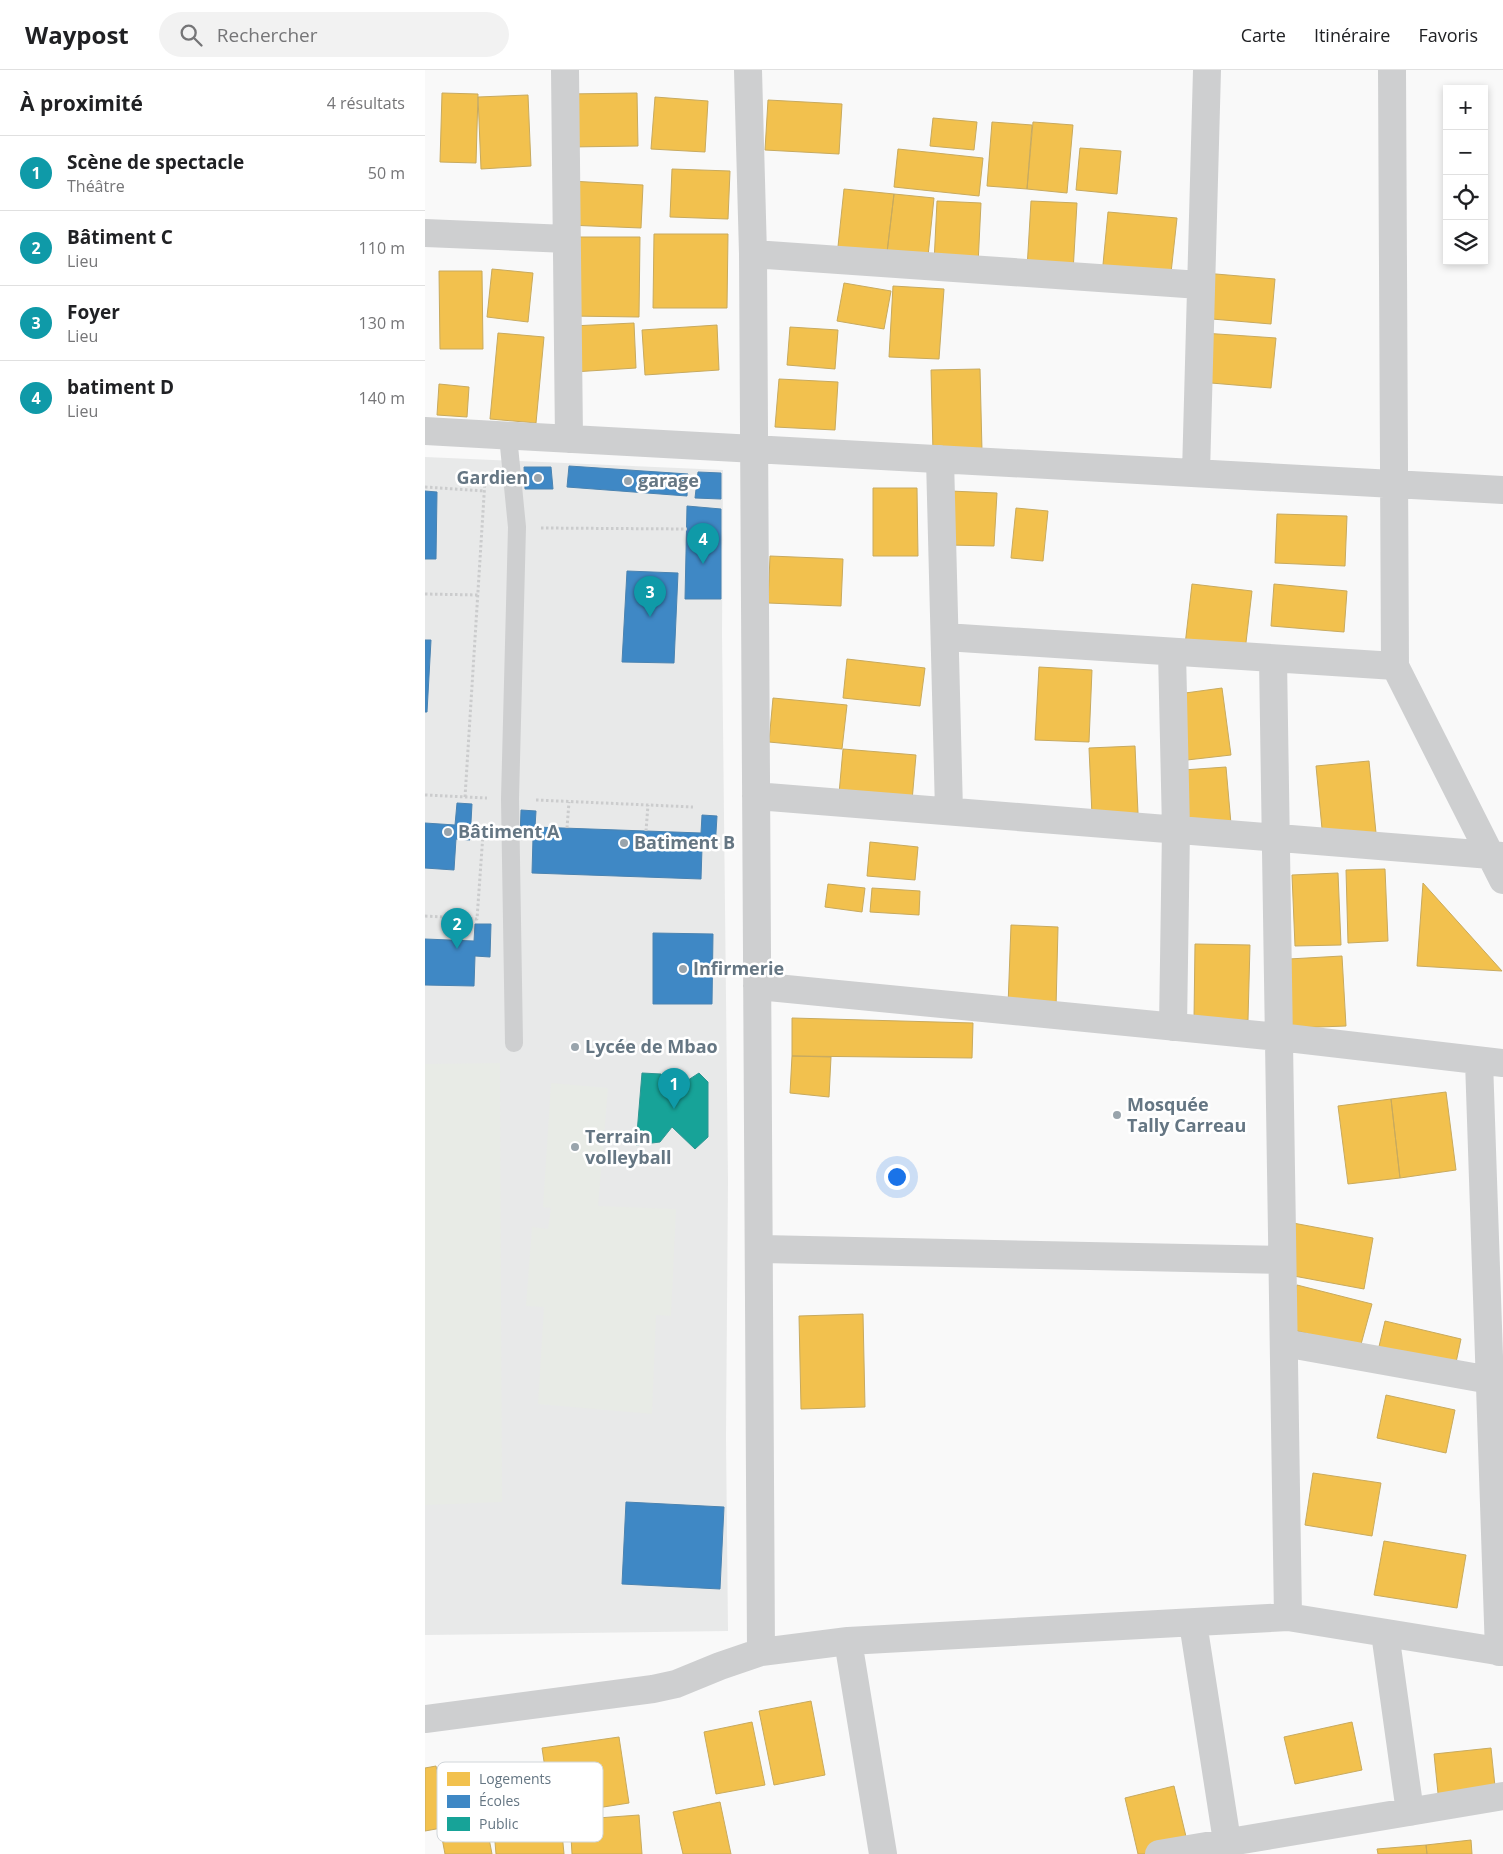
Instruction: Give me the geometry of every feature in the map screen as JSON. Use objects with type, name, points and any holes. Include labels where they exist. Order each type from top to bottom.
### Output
[{"type":"street","points":[[565,70],[569,439]]},
{"type":"street","points":[[747,70],[753,254],[761,1652]]},
{"type":"street","points":[[1196,473],[1207,70]]},
{"type":"street","points":[[1393,70],[1395,666],[1497,855],[1503,880]]},
{"type":"street","points":[[425,233],[567,239]]},
{"type":"street","points":[[753,254],[1200,285]]},
{"type":"street","points":[[425,431],[1503,490]]},
{"type":"street","points":[[941,459],[949,811]]},
{"type":"street","points":[[945,637],[1395,666]]},
{"type":"street","points":[[1172,652],[1176,830],[1173,1026]]},
{"type":"street","points":[[1273,659],[1288,1618]]},
{"type":"street","points":[[756,796],[1497,855]]},
{"type":"street","points":[[425,1719],[653,1689],[675,1684],[761,1652],[848,1641],[1288,1618],[1501,1652],[1499,1505],[1490,1380],[1496,1324],[1491,1062],[1173,1026],[757,986]]},
{"type":"street","points":[[759,1249],[1282,1260]]},
{"type":"street","points":[[1284,1343],[1490,1380]]},
{"type":"street","points":[[1193,1623],[1228,1848]]},
{"type":"street","points":[[1385,1633],[1410,1812]]},
{"type":"street","points":[[848,1641],[877,1853]]},
{"type":"street","points":[[1159,1854],[1228,1848],[1410,1812],[1503,1796]]},
{"type":"lane","points":[[508,436],[517,527],[510,799],[514,1044]]},
{"type":"path","points":[[465,797],[486,475]]},
{"type":"path","points":[[425,488],[485,491]]},
{"type":"path","points":[[483,527],[687,529]]},
{"type":"path","points":[[425,594],[478,595]]},
{"type":"path","points":[[425,796],[693,807]]},
{"type":"path","points":[[485,798],[485,808]]},
{"type":"path","points":[[567,828],[569,802]]},
{"type":"path","points":[[646,831],[648,805]]},
{"type":"path","points":[[425,916],[477,919],[484,827]]},
{"type":"shaded area","name":"Lycée de Mbao","points":[[425,457],[723,470],[722,634],[728,1180],[726,1438],[728,1631],[425,1635]]},
{"type":"shaded area","points":[[500,1063],[502,1502],[425,1505],[425,1064]]},
{"type":"shaded area","points":[[551,1083],[608,1088],[598,1206],[676,1209],[671,1316],[656,1315],[652,1414],[538,1404],[544,1307],[526,1306],[532,1227],[548,1229],[551,1208],[543,1207]]},
{"type":"building: Logements","points":[[442,93],[478,94],[476,163],[440,162]]},
{"type":"building: Logements","points":[[637,93],[638,146],[569,147],[568,94]]},
{"type":"building: Logements","points":[[528,95],[531,166],[481,169],[478,97]]},
{"type":"building: Logements","points":[[655,97],[708,101],[705,152],[651,149]]},
{"type":"building: Logements","points":[[768,100],[842,104],[839,154],[765,150]]},
{"type":"building: Logements","points":[[933,118],[977,122],[974,150],[930,146]]},
{"type":"building: Logements","points":[[992,122],[1032,125],[1027,189],[987,186]]},
{"type":"building: Logements","points":[[1033,122],[1073,125],[1067,193],[1027,189]]},
{"type":"building: Logements","points":[[1080,148],[1121,151],[1117,194],[1076,190]]},
{"type":"building: Logements","points":[[898,149],[983,158],[979,196],[894,187]]},
{"type":"building: Logements","points":[[672,169],[730,171],[728,219],[670,217]]},
{"type":"building: Logements","points":[[570,181],[643,185],[641,228],[567,225]]},
{"type":"building: Logements","points":[[844,189],[894,194],[886,261],[837,256]]},
{"type":"building: Logements","points":[[894,194],[934,198],[927,266],[886,261]]},
{"type":"building: Logements","points":[[937,201],[981,203],[978,265],[934,263]]},
{"type":"building: Logements","points":[[1031,201],[1077,203],[1073,272],[1027,269]]},
{"type":"building: Logements","points":[[1108,212],[1177,218],[1170,282],[1102,275]]},
{"type":"building: Logements","points":[[654,234],[728,234],[727,308],[653,308]]},
{"type":"building: Logements","points":[[571,237],[640,237],[639,317],[570,316]]},
{"type":"building: Logements","points":[[492,269],[533,273],[528,322],[487,317]]},
{"type":"building: Logements","points":[[439,271],[482,271],[483,349],[440,349]]},
{"type":"building: Logements","points":[[1204,273],[1275,279],[1271,324],[1200,318]]},
{"type":"building: Logements","points":[[844,283],[891,291],[884,329],[837,321]]},
{"type":"building: Logements","points":[[893,286],[944,289],[939,359],[889,357]]},
{"type":"building: Logements","points":[[634,323],[636,368],[573,372],[572,326]]},
{"type":"building: Logements","points":[[717,325],[719,370],[645,375],[642,330]]},
{"type":"building: Logements","points":[[790,327],[838,330],[835,369],[787,365]]},
{"type":"building: Logements","points":[[498,333],[544,337],[536,423],[490,419]]},
{"type":"building: Logements","points":[[1203,333],[1276,338],[1271,388],[1199,382]]},
{"type":"building: Logements","points":[[980,369],[982,451],[933,453],[931,370]]},
{"type":"building: Logements","points":[[779,379],[838,382],[835,430],[775,427]]},
{"type":"building: Logements","points":[[439,384],[469,387],[467,417],[437,415]]},
{"type":"building: Logements","points":[[873,488],[917,488],[918,556],[873,556]]},
{"type":"building: Logements","points":[[950,491],[997,493],[994,546],[948,545]]},
{"type":"building: Logements","points":[[1016,508],[1048,511],[1043,561],[1011,558]]},
{"type":"building: Logements","points":[[1277,514],[1347,516],[1345,566],[1275,563]]},
{"type":"building: Logements","points":[[770,556],[843,559],[841,606],[768,603]]},
{"type":"building: Logements","points":[[1192,584],[1252,591],[1245,651],[1185,645]]},
{"type":"building: Logements","points":[[1274,584],[1347,591],[1344,632],[1271,626]]},
{"type":"building: Logements","points":[[847,659],[925,668],[920,706],[843,698]]},
{"type":"building: Logements","points":[[1039,667],[1092,670],[1089,742],[1035,740]]},
{"type":"building: Logements","points":[[1222,688],[1231,755],[1187,760],[1178,694]]},
{"type":"building: Logements","points":[[773,698],[847,705],[842,749],[769,742]]},
{"type":"building: Logements","points":[[1135,746],[1138,813],[1092,815],[1089,748]]},
{"type":"building: Logements","points":[[843,749],[916,755],[912,801],[839,794]]},
{"type":"building: Logements","points":[[1369,761],[1376,833],[1323,839],[1316,766]]},
{"type":"building: Logements","points":[[1226,767],[1231,824],[1187,827],[1183,770]]},
{"type":"building: Logements","points":[[870,842],[918,847],[915,880],[867,876]]},
{"type":"building: Logements","points":[[1385,869],[1388,941],[1348,943],[1346,870]]},
{"type":"building: Logements","points":[[1338,873],[1341,945],[1295,946],[1292,875]]},
{"type":"building: Logements","points":[[1423,883],[1502,971],[1417,966]]},
{"type":"building: Logements","points":[[828,884],[865,888],[862,912],[825,907]]},
{"type":"building: Logements","points":[[872,888],[920,891],[919,915],[870,912]]},
{"type":"building: Logements","points":[[1011,925],[1058,927],[1056,1008],[1008,1006]]},
{"type":"building: Logements","points":[[1195,944],[1250,945],[1248,1020],[1194,1020]]},
{"type":"building: Logements","points":[[1342,956],[1346,1026],[1292,1028],[1289,959]]},
{"type":"building: Logements","points":[[792,1018],[973,1023],[972,1058],[792,1056]]},
{"type":"building: Logements","points":[[792,1056],[831,1057],[829,1097],[790,1093]]},
{"type":"building: Logements","points":[[1446,1092],[1456,1170],[1400,1178],[1391,1099]]},
{"type":"building: Logements","points":[[1391,1099],[1400,1178],[1348,1184],[1338,1106]]},
{"type":"building: Logements","points":[[1293,1223],[1373,1238],[1364,1289],[1283,1274]]},
{"type":"building: Logements","points":[[1297,1285],[1372,1304],[1360,1348],[1286,1328]]},
{"type":"building: Logements","points":[[863,1314],[865,1407],[801,1409],[799,1316]]},
{"type":"building: Logements","points":[[1385,1321],[1461,1339],[1454,1372],[1377,1355]]},
{"type":"building: Logements","points":[[1386,1395],[1455,1410],[1446,1453],[1377,1438]]},
{"type":"building: Logements","points":[[1313,1473],[1381,1483],[1372,1536],[1305,1525]]},
{"type":"building: Logements","points":[[1384,1541],[1466,1555],[1457,1608],[1374,1595]]},
{"type":"building: Logements","points":[[811,1701],[825,1775],[774,1785],[759,1711]]},
{"type":"building: Logements","points":[[752,1722],[765,1785],[716,1794],[704,1732]]},
{"type":"building: Logements","points":[[1352,1722],[1362,1770],[1295,1784],[1284,1737]]},
{"type":"building: Logements","points":[[619,1737],[629,1803],[603,1807],[603,1762],[544,1762],[542,1748]]},
{"type":"building: Logements","points":[[1491,1748],[1496,1796],[1439,1803],[1434,1754]]},
{"type":"building: Logements","points":[[436,1766],[437,1829],[425,1831],[425,1768]]},
{"type":"building: Logements","points":[[1174,1786],[1188,1845],[1150,1854],[1138,1854],[1125,1798]]},
{"type":"building: Logements","points":[[720,1802],[731,1854],[683,1854],[673,1812]]},
{"type":"building: Logements","points":[[639,1815],[642,1854],[572,1854],[571,1842],[603,1842],[603,1818]]},
{"type":"building: Logements","points":[[1471,1840],[1472,1854],[1427,1854],[1426,1845]]},
{"type":"building: Logements","points":[[443,1842],[490,1842],[492,1854],[445,1854]]},
{"type":"building: Logements","points":[[495,1842],[563,1842],[564,1854],[496,1854]]},
{"type":"building: Logements","points":[[1426,1845],[1427,1854],[1378,1854],[1377,1849]]},
{"type":"building: Écoles","name":"garage","points":[[569,466],[688,474],[687,496],[567,487]]},
{"type":"building: Écoles","name":"Gardien","points":[[524,467],[551,467],[553,489],[525,489]]},
{"type":"building: Écoles","name":"garage","points":[[698,472],[721,473],[721,499],[695,498]]},
{"type":"building: Écoles","points":[[425,491],[437,492],[436,559],[425,559]]},
{"type":"building: Écoles","points":[[687,506],[721,509],[721,599],[685,599]]},
{"type":"building: Écoles","points":[[627,571],[678,573],[674,663],[622,662]]},
{"type":"building: Écoles","points":[[425,640],[431,640],[427,712],[425,712]]},
{"type":"building: Écoles","name":"Bâtiment A","points":[[457,803],[472,804],[470,840],[456,839],[454,870],[425,868],[425,823],[455,825]]},
{"type":"building: Écoles","name":"Batiment B","points":[[521,810],[536,811],[535,827],[701,833],[702,815],[717,816],[715,849],[702,848],[701,879],[532,873],[533,838],[520,838]]},
{"type":"building: Écoles","points":[[475,924],[491,924],[490,957],[475,956],[474,986],[425,985],[425,939],[474,941]]},
{"type":"building: Écoles","name":"Infirmerie","points":[[653,933],[713,934],[712,1004],[653,1004]]},
{"type":"building: Écoles","points":[[626,1502],[724,1507],[720,1589],[622,1584]]},
{"type":"building: Public","points":[[642,1073],[661,1074],[671,1091],[699,1073],[708,1082],[708,1137],[695,1149],[672,1127],[660,1142],[636,1145]]},
{"type":"place","name":"Gardien","points":[[538,478]]},
{"type":"place","name":"garage","points":[[628,481]]},
{"type":"place","name":"batiment D","points":[[703,564]]},
{"type":"place","name":"Foyer","points":[[650,617]]},
{"type":"place","name":"Bâtiment A","points":[[448,832]]},
{"type":"place","name":"Batiment B","points":[[624,843]]},
{"type":"place","name":"Bâtiment C","points":[[457,949]]},
{"type":"place","name":"Infirmerie","points":[[683,969]]},
{"type":"place","name":"Lycée de Mbao","points":[[575,1047]]},
{"type":"place","name":"Scène de spectacle","points":[[674,1109]]},
{"type":"place","name":"Mosquée Tally Carreau","points":[[1117,1115]]},
{"type":"place","name":"Terrain volleyball","points":[[575,1147]]}]
